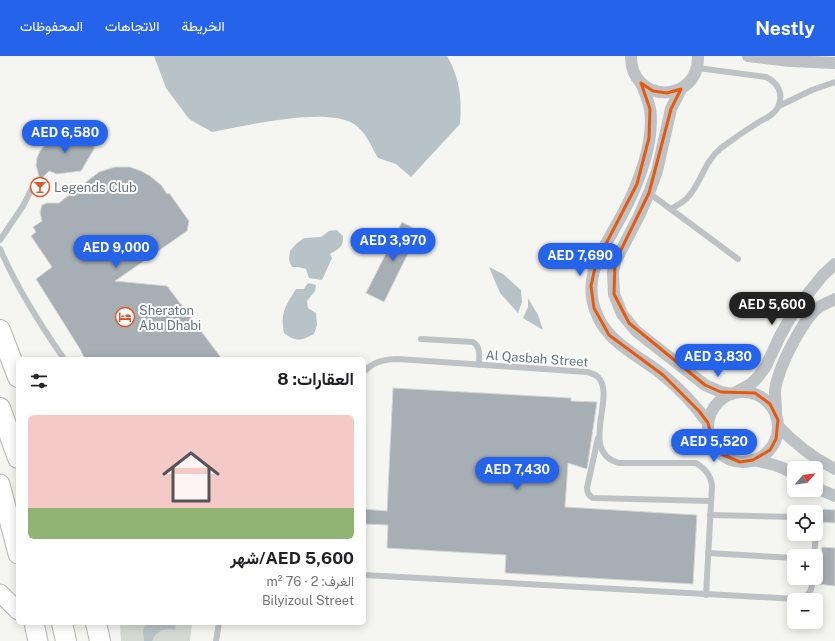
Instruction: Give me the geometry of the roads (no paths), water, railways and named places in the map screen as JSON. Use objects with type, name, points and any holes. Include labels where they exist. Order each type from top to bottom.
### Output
[{"type":"highway","points":[[0,330],[16,372]]},
{"type":"highway","points":[[0,408],[16,452]]},
{"type":"highway","points":[[62,625],[66,641]]},
{"type":"highway","points":[[96,625],[100,641]]},
{"type":"main road","points":[[0,484],[16,546]]},
{"type":"main road","points":[[0,593],[16,608]]},
{"type":"main road","points":[[28,625],[38,641]]},
{"type":"main road","points":[[34,625],[38,641]]},
{"type":"street","points":[[631,56],[634,73],[641,83],[650,109],[649,138],[636,184],[623,213],[596,263],[591,286],[592,298],[598,317],[609,335],[676,387],[699,411],[708,424],[710,437],[716,449],[721,454],[733,460],[747,462],[760,458],[770,450],[776,439],[777,420],[775,391],[794,341],[812,314],[822,305],[835,299]]},
{"type":"street","points":[[748,56],[790,61],[835,62]]},
{"type":"street","points":[[641,83],[653,91],[674,92],[681,89],[689,82],[698,62]]},
{"type":"street","points":[[681,89],[671,109],[659,164],[650,193],[615,262],[613,283],[614,294],[618,305],[629,323],[636,331],[705,385],[721,392],[749,392],[760,396],[770,404],[777,420],[794,442],[810,455],[835,470]]},
{"type":"street","points":[[708,424],[713,408],[718,402],[751,384],[758,377],[766,366],[794,311],[823,275],[835,264]]},
{"type":"street","points":[[754,460],[773,464],[787,470]]},
{"type":"street","points":[[823,491],[835,496]]},
{"type":"lane","points":[[670,209],[688,197],[707,164],[716,152],[760,121],[772,115],[779,106],[781,98],[779,89],[774,82],[766,77],[698,62]]},
{"type":"lane","points":[[779,106],[812,90],[835,82]]},
{"type":"lane","points":[[0,240],[24,206],[32,188]]},
{"type":"lane","points":[[650,193],[738,259]]},
{"type":"lane","points":[[0,249],[22,294],[37,320],[63,357]]},
{"type":"lane","points":[[421,339],[473,342],[479,349],[479,365]]},
{"type":"lane","name":"Al Qasbah Street","points":[[366,369],[376,362],[388,359],[587,372],[599,377],[604,390],[600,442],[602,450],[607,457],[619,463],[696,463],[703,467],[711,479],[706,595]]},
{"type":"lane","points":[[600,433],[587,488],[587,492],[591,497],[711,501]]},
{"type":"lane","points":[[710,515],[787,517]]},
{"type":"lane","points":[[708,553],[787,558]]},
{"type":"lane","points":[[366,575],[796,599],[803,598],[810,592],[811,585]]},
{"type":"lane","points":[[100,641],[103,625]]},
{"type":"lane","points":[[216,641],[219,625]]},
{"type":"place","name":"Legends Club","points":[[40,187]]},
{"type":"place","name":"Sheraton Abu Dhabi","points":[[125,317]]}]
